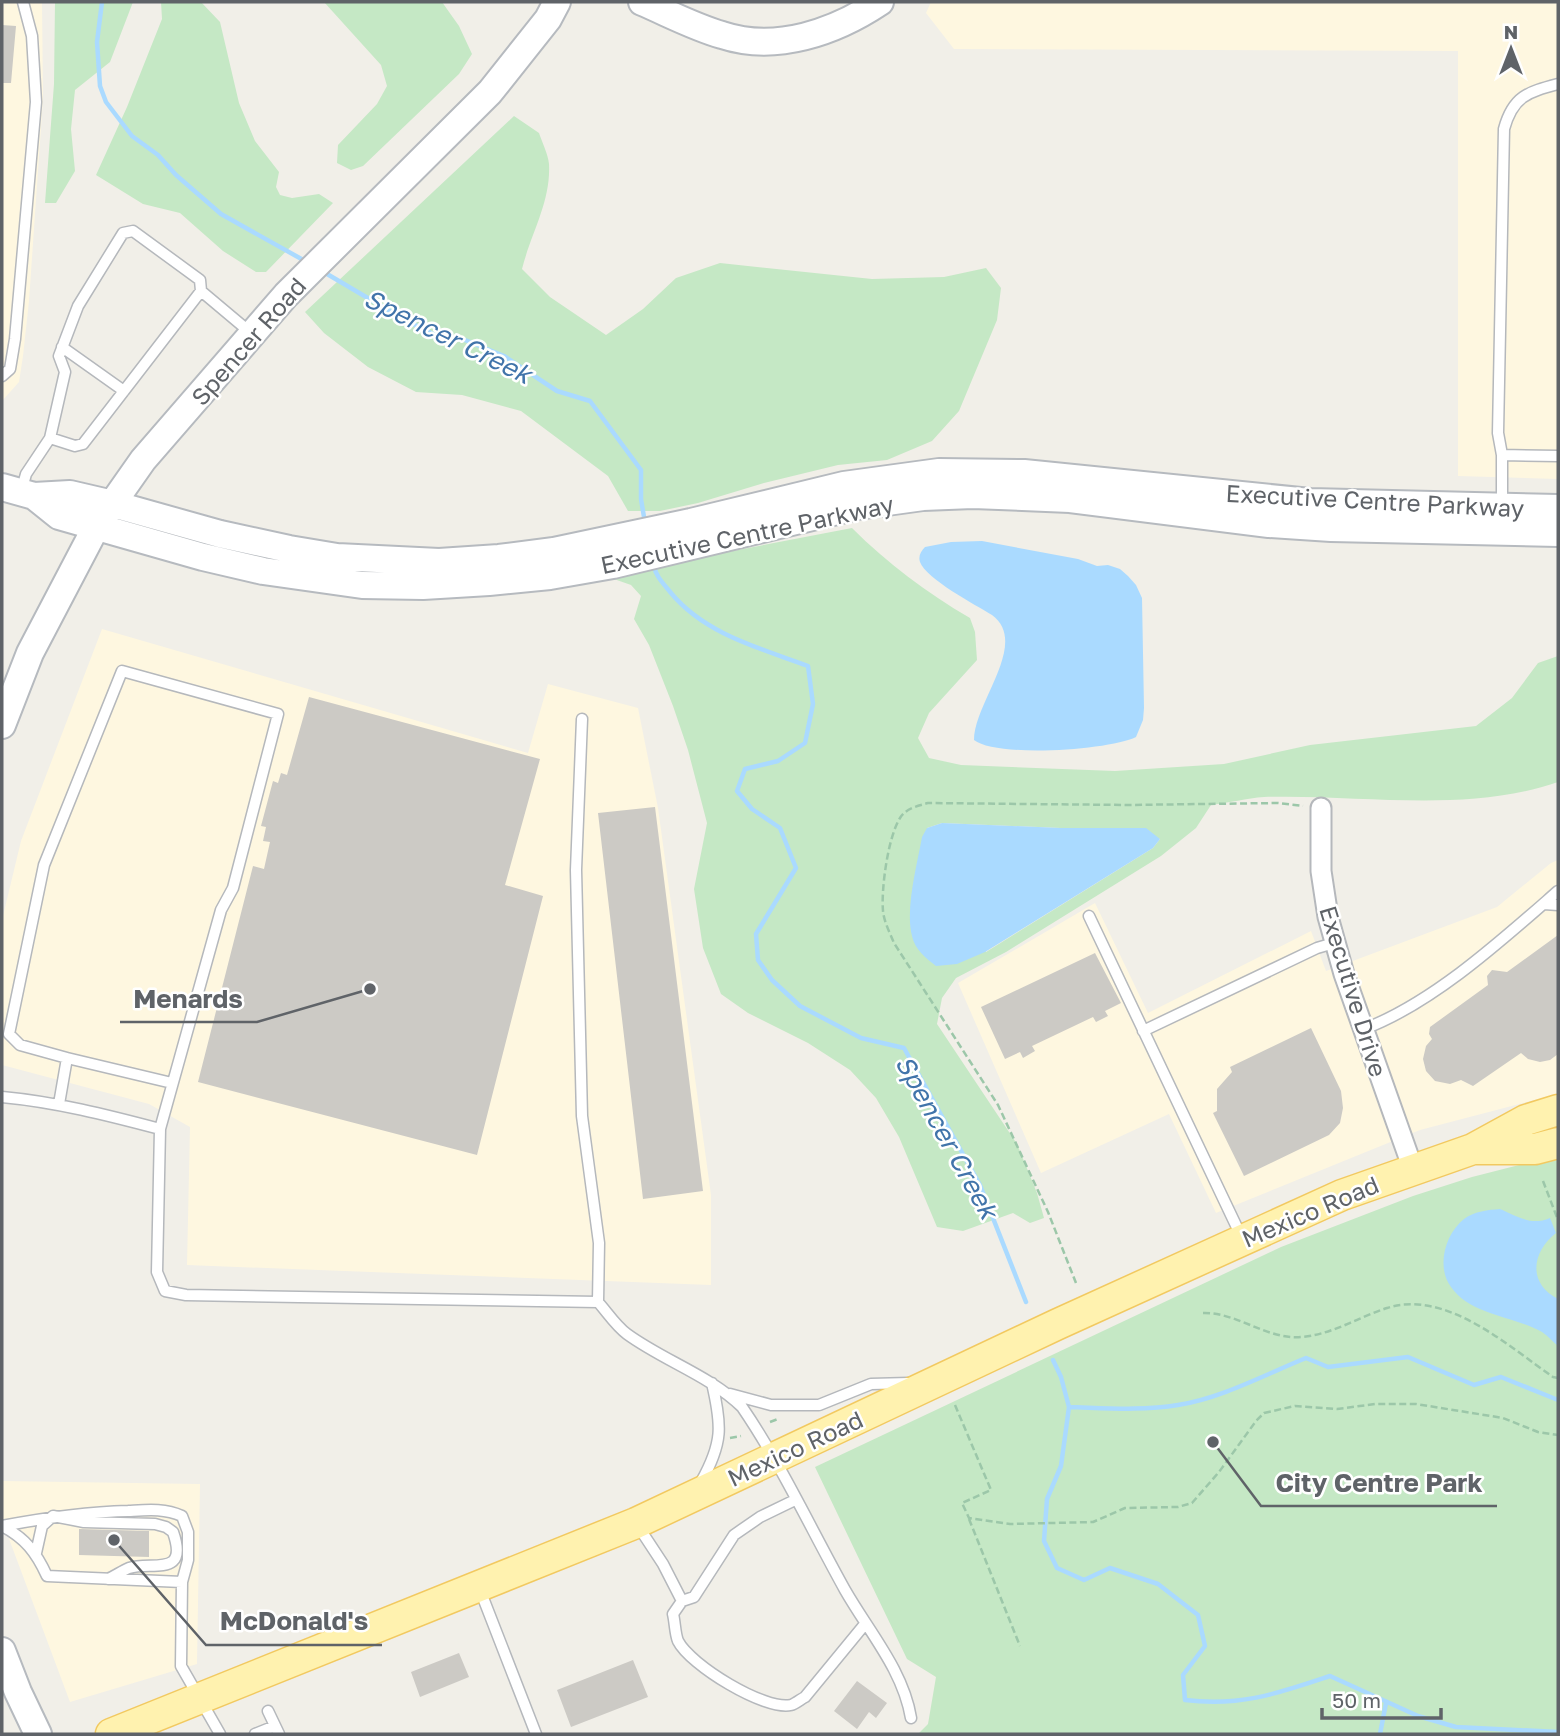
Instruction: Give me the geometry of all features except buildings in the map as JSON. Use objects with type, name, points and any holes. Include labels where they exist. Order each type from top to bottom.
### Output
[{"type":"main road","name":"Mexico Road","points":[[111,1734],[636,1523],[1058,1324],[1342,1195],[1473,1149],[1526,1120],[1558,1110]]},
{"type":"main road","name":"Mexico Road","points":[[1473,1149],[1535,1149],[1558,1143]]},
{"type":"street","name":"Spencer Road","points":[[2,725],[30,653],[96,527],[143,460],[286,295],[490,92],[548,19],[557,2]]},
{"type":"street","points":[[644,2],[724,36],[765,42],[825,32],[857,18],[880,2]]},
{"type":"street","name":"Executive Centre Parkway","points":[[19,492],[70,494],[219,534],[349,558],[439,562],[554,551],[610,552]]},
{"type":"street","name":"Executive Centre Parkway","points":[[19,492],[59,516],[263,571],[362,585],[423,586],[489,583],[550,576],[610,552],[694,533],[923,497],[973,495],[1070,499],[1269,524],[1331,528],[1501,519],[1558,509]]},
{"type":"street","name":"Executive Centre Parkway","points":[[1501,519],[1558,533]]},
{"type":"street","name":"Executive Drive","points":[[1321,808],[1321,871],[1334,943],[1413,1169]]},
{"type":"street","points":[[2,1651],[38,1734]]},
{"type":"lane","points":[[2,376],[9,369],[15,339],[36,102],[32,36],[23,2]]},
{"type":"lane","points":[[1501,519],[1502,455],[1498,433],[1504,129],[1507,115],[1525,93],[1558,84]]},
{"type":"lane","points":[[19,492],[26,474],[50,438],[65,372],[59,356],[78,306],[123,233],[133,231],[200,280],[201,291],[83,444],[75,446],[50,438]]},
{"type":"lane","points":[[201,291],[252,334]]},
{"type":"lane","points":[[62,347],[124,391]]},
{"type":"lane","points":[[1502,455],[1558,456]]},
{"type":"lane","points":[[172,1083],[20,1045],[9,1034],[44,864],[122,671],[278,714],[233,888],[221,910],[160,1129],[157,1272],[165,1291],[186,1295],[598,1302]]},
{"type":"lane","points":[[582,719],[576,870],[582,1116],[599,1243],[598,1302],[625,1333],[729,1394],[747,1414],[865,1624],[902,1682],[911,1718]]},
{"type":"lane","points":[[1364,1029],[1415,1005],[1510,933],[1558,891]]},
{"type":"lane","points":[[1544,904],[1558,905]]},
{"type":"lane","points":[[1089,916],[1242,1240]]},
{"type":"lane","points":[[1143,1031],[1317,948],[1334,943]]},
{"type":"lane","points":[[59,1104],[67,1058]]},
{"type":"lane","points":[[3,1097],[59,1104],[160,1129]]},
{"type":"lane","points":[[729,1394],[771,1405],[819,1405],[871,1384],[934,1382]]},
{"type":"lane","points":[[694,1495],[720,1442],[719,1410],[712,1383]]},
{"type":"lane","points":[[795,1500],[760,1517],[734,1535],[694,1597],[682,1601],[673,1614],[678,1641],[692,1657],[723,1681],[778,1705],[792,1705],[805,1697],[865,1624]]},
{"type":"lane","points":[[2,1526],[90,1512],[168,1510],[182,1516],[188,1532],[188,1560],[183,1577],[181,1666],[220,1734]]},
{"type":"lane","points":[[36,1553],[42,1526],[53,1516]]},
{"type":"lane","points":[[53,1516],[84,1522],[155,1524],[166,1527],[173,1532],[177,1541],[175,1559],[183,1577]]},
{"type":"lane","points":[[636,1523],[663,1564],[682,1601]]},
{"type":"lane","points":[[2,1526],[19,1535],[36,1553],[47,1576],[108,1579],[183,1577]]},
{"type":"lane","points":[[108,1579],[131,1567],[169,1565],[175,1559]]},
{"type":"lane","points":[[478,1586],[536,1734]]},
{"type":"lane","points":[[255,1734],[277,1730],[268,1711]]},
{"type":"path","points":[[1076,1283],[1048,1212],[998,1105],[894,943],[883,914],[883,882],[900,817],[911,808],[928,803],[1278,803],[1321,808]]},
{"type":"path","points":[[1543,1181],[1558,1220]]},
{"type":"path","points":[[1203,1313],[1221,1314],[1282,1335],[1298,1337],[1328,1330],[1389,1307],[1416,1303],[1472,1321],[1558,1378]]},
{"type":"path","points":[[969,1518],[1010,1524],[1094,1522],[1125,1508],[1178,1507],[1192,1503],[1220,1472],[1255,1421],[1264,1413],[1295,1406],[1337,1409],[1375,1404],[1416,1404],[1481,1414],[1503,1419],[1538,1433],[1558,1436]]},
{"type":"path","points":[[955,1405],[991,1490],[962,1503],[1020,1646]]},
{"type":"path","points":[[780,1419],[782,1427]]},
{"type":"path","points":[[725,1439],[741,1436]]},
{"type":"shaded area","points":[[2,2],[42,2],[43,99],[23,356],[19,382],[2,401]]},
{"type":"shaded area","points":[[931,2],[1558,2],[1558,479],[1458,476],[1458,51],[954,49],[926,13]]},
{"type":"shaded area","points":[[102,629],[528,753],[548,684],[638,708],[658,808],[711,1195],[711,1285],[187,1265],[190,1127],[149,1104],[2,1065],[2,920],[21,841]]},
{"type":"shaded area","points":[[1558,860],[1558,1094],[1420,1130],[1216,1213],[1169,1114],[1041,1173],[958,983],[1095,903],[1148,1013],[1311,931],[1326,971],[1497,907]]},
{"type":"shaded area","points":[[2,1481],[200,1484],[197,1664],[70,1702],[2,1520]]},
{"type":"green space","points":[[55,2],[133,2],[110,62],[75,90],[71,129],[75,171],[56,203],[45,203],[54,84]]},
{"type":"green space","points":[[161,2],[201,2],[220,22],[239,103],[255,141],[279,172],[276,187],[280,195],[292,198],[319,194],[333,203],[266,272],[256,272],[223,251],[180,213],[143,204],[96,175],[162,19]]},
{"type":"green space","points":[[324,2],[442,2],[459,26],[472,54],[459,74],[363,166],[351,170],[337,163],[338,145],[377,104],[387,86],[381,65]]},
{"type":"green space","points":[[514,116],[539,133],[549,164],[544,204],[522,269],[550,297],[606,335],[643,309],[676,278],[720,263],[872,279],[944,277],[986,268],[1001,288],[997,320],[959,411],[932,441],[887,460],[838,465],[660,511],[628,511],[608,476],[521,411],[462,395],[416,392],[368,367],[324,333],[305,312]]},
{"type":"green space","points":[[852,528],[908,577],[970,618],[975,632],[977,660],[929,713],[918,738],[929,758],[961,765],[1115,771],[1224,764],[1310,745],[1476,726],[1512,698],[1538,663],[1558,656],[1558,782],[1523,792],[1450,800],[1264,797],[1211,805],[1196,828],[1161,856],[1006,952],[956,978],[942,998],[937,1024],[1017,1144],[1044,1218],[1030,1223],[1013,1213],[963,1231],[937,1227],[899,1137],[876,1098],[850,1070],[808,1043],[748,1013],[721,994],[703,948],[694,889],[707,823],[688,750],[673,706],[649,645],[634,619],[641,596],[631,585],[611,578]],"holes":[[[942,823],[1116,828],[1160,839],[1153,848],[986,952],[927,828]]]},
{"type":"green space","points":[[1558,1155],[1558,1734],[918,1734],[928,1724],[936,1677],[907,1659],[815,1467],[1281,1247],[1413,1196],[1472,1177]]},
{"type":"water","points":[[982,541],[1078,559],[1097,566],[1108,565],[1120,569],[1136,585],[1142,598],[1144,708],[1143,720],[1136,737],[1123,742],[1054,750],[1005,749],[986,746],[974,740],[976,725],[1003,657],[1005,641],[1002,627],[992,615],[932,576],[924,569],[919,558],[925,547],[951,542]]},
{"type":"water","points":[[942,823],[1146,828],[1160,839],[1153,848],[985,952],[957,964],[936,966],[916,945],[912,936],[910,913],[922,837],[927,828]]},
{"type":"water","points":[[1500,1209],[1531,1221],[1550,1218],[1556,1233],[1542,1249],[1536,1267],[1541,1285],[1558,1299],[1558,1346],[1542,1332],[1469,1304],[1446,1279],[1445,1251],[1457,1225],[1473,1214]]},
{"type":"waterway","name":"Spencer Creek","points":[[102,2],[97,42],[100,86],[106,102],[132,136],[158,155],[176,175],[221,214],[305,261]]},
{"type":"waterway","name":"Spencer Creek","points":[[322,271],[435,335],[465,340],[504,356],[557,391],[590,401],[641,470],[641,499],[645,523]]},
{"type":"waterway","name":"Spencer Creek","points":[[654,566],[658,577],[671,593],[700,619],[752,646],[808,666],[813,704],[805,743],[778,761],[745,769],[737,791],[752,809],[780,828],[796,868],[756,934],[758,960],[772,980],[800,1006],[861,1038],[904,1048],[980,1185],[1026,1302]]},
{"type":"waterway","points":[[1069,1407],[1151,1408],[1194,1402],[1227,1392],[1306,1358],[1328,1367],[1408,1357],[1474,1385],[1501,1377],[1558,1400]]},
{"type":"waterway","name":"Spencer Creek","points":[[1053,1360],[1069,1407],[1061,1466],[1047,1499],[1044,1541],[1057,1568],[1084,1580],[1110,1568],[1158,1584],[1198,1615],[1205,1646],[1183,1675],[1185,1700],[1242,1700],[1276,1693],[1330,1676],[1418,1716],[1456,1727],[1558,1732]]},
{"type":"waterway","points":[[1380,1734],[1386,1703]]},
{"type":"place","name":"Menards","points":[[370,989]]},
{"type":"place","name":"City Centre Park","points":[[1213,1442]]},
{"type":"place","name":"McDonald's","points":[[114,1540]]}]
